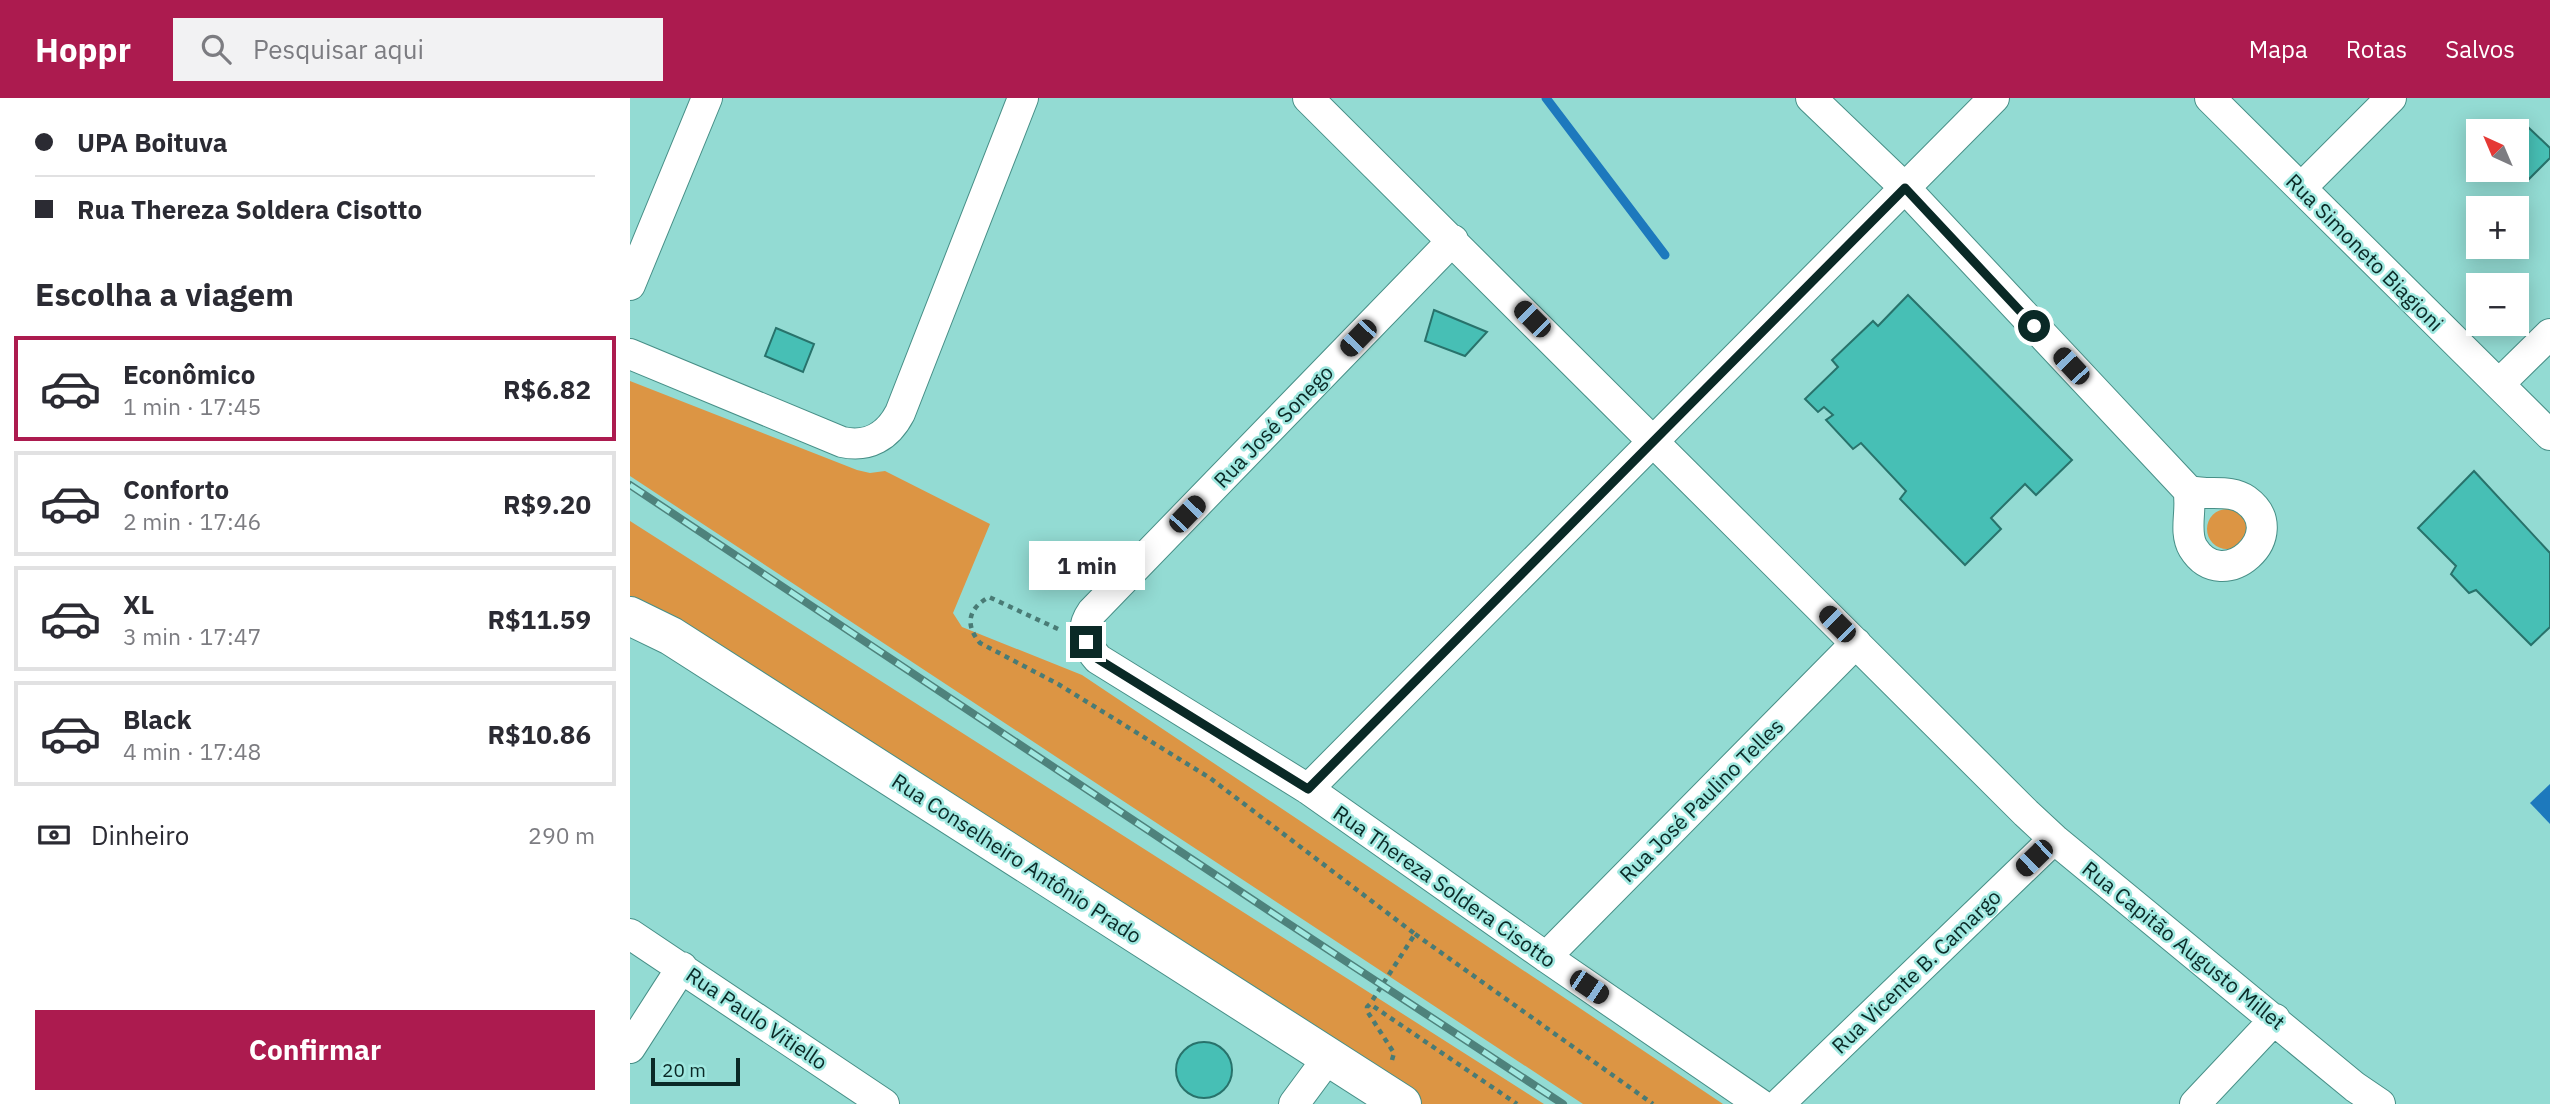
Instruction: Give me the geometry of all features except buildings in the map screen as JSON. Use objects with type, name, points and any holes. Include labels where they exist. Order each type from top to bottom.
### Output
[{"type":"main road","name":"Rua Conselheiro Antônio Prado","points":[[630,616],[671,636],[1387,1095]]},
{"type":"street","points":[[630,285],[708,98]]},
{"type":"street","points":[[633,356],[842,442],[862,444],[877,439],[890,428],[900,413],[1023,98]]},
{"type":"street","name":"Rua Capitão Augusto Millet","points":[[1308,98],[2054,839],[2355,1087],[2380,1104]]},
{"type":"street","points":[[1811,98],[1905,188],[2188,490]]},
{"type":"street","points":[[1308,789],[1994,98]]},
{"type":"street","name":"Rua Simoneto Biagioni","points":[[2210,98],[2550,435]]},
{"type":"street","points":[[2301,188],[2391,98]]},
{"type":"street","name":"Rua José Sonego","points":[[1086,642],[1084,629],[1092,612],[1453,240]]},
{"type":"street","points":[[2499,384],[2550,334]]},
{"type":"street","name":"Rua Thereza Soldera Cisotto","points":[[1086,642],[1098,659],[1308,789],[1760,1104]]},
{"type":"street","name":"Rua José Paulino Telles","points":[[1546,957],[1856,643]]},
{"type":"street","name":"Rua Vicente B. Camargo","points":[[1779,1104],[2054,839]]},
{"type":"street","name":"Rua Paulo Vitiello","points":[[630,934],[884,1104]]},
{"type":"street","points":[[630,1048],[682,967]]},
{"type":"street","points":[[2195,1104],[2275,1019]]},
{"type":"street","points":[[1294,1104],[1328,1058]]},
{"type":"path","points":[[1086,642],[989,597],[976,604],[970,616],[974,636],[980,643],[1058,684],[1210,778],[1415,934],[1653,1104]]},
{"type":"path","points":[[1387,1095],[1394,1053],[1367,1011],[1415,934]]},
{"type":"path","points":[[1370,1004],[1517,1104]]},
{"type":"shaded area","points":[[630,381],[857,470],[870,473],[885,471],[990,524],[953,613],[962,627],[1082,675],[1723,1104],[1583,1104],[630,476]]},
{"type":"shaded area","points":[[2227,509],[2241,515],[2247,529],[2241,543],[2227,549],[2213,543],[2207,529],[2213,515]]},
{"type":"shaded area","points":[[630,521],[1544,1104],[1421,1104],[630,599]]},
{"type":"water","points":[[2550,784],[2550,824],[2530,803]]},
{"type":"waterway","points":[[1546,98],[1665,255]]},
{"type":"railway","points":[[630,485],[1563,1104]]},
{"type":"route","points":[[1086,642],[1098,659],[1308,789],[1905,188],[2034,326]]}]
